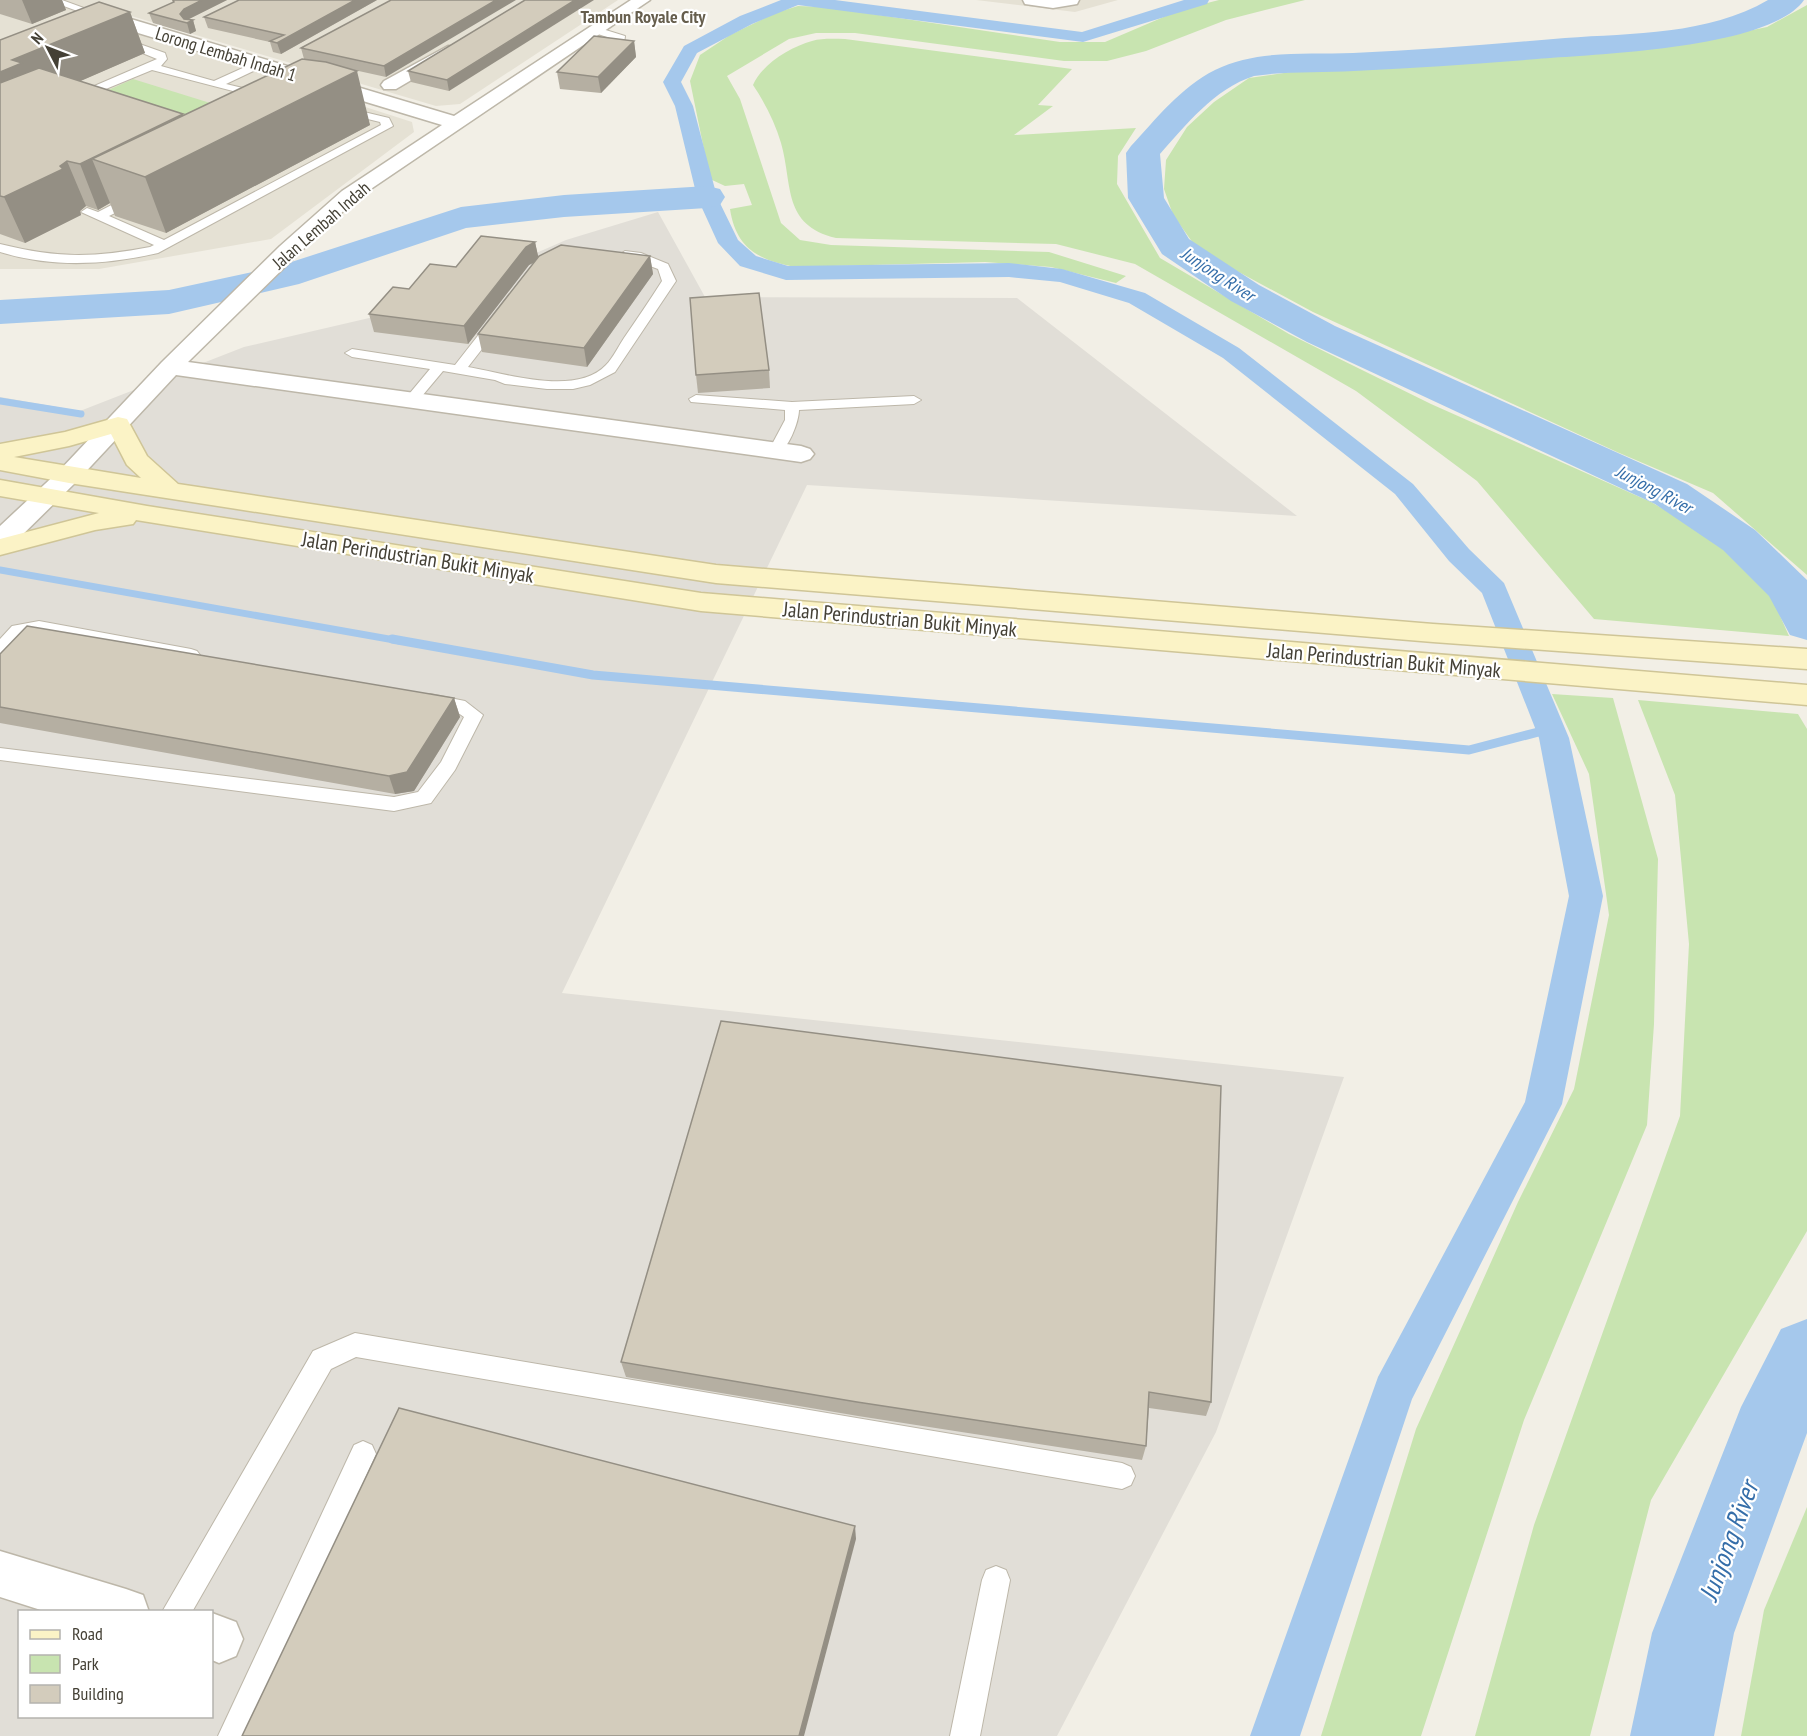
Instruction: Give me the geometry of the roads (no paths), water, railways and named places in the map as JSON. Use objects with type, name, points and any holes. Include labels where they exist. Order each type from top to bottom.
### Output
[{"type":"main road","points":[[0,452],[69,439],[118,424],[136,460],[171,491]]},
{"type":"main road","name":"Jalan Perindustrian Bukit Minyak","points":[[0,462],[171,491],[716,574],[1433,633],[1807,659]]},
{"type":"main road","name":"Jalan Perindustrian Bukit Minyak","points":[[0,488],[147,514],[701,602],[1807,695]]},
{"type":"main road","points":[[0,548],[94,522],[147,514]]},
{"type":"street","name":"Jalan Lembah Indah","points":[[0,541],[69,475],[170,367],[288,251],[349,195],[642,0]]},
{"type":"street","points":[[1031,0],[1053,3],[1071,0]]},
{"type":"street","name":"Lorong Lembah Indah 1","points":[[85,14],[456,123]]},
{"type":"street","points":[[390,85],[461,43]]},
{"type":"street","points":[[170,367],[801,454]]},
{"type":"street","points":[[0,1574],[123,1610]]},
{"type":"lane","points":[[52,0],[85,14]]},
{"type":"lane","points":[[66,5],[77,0]]},
{"type":"lane","points":[[596,30],[621,38],[619,50]]},
{"type":"lane","points":[[64,102],[159,63],[162,59],[161,55],[113,38],[103,42]]},
{"type":"lane","points":[[215,86],[260,64]]},
{"type":"lane","points":[[150,66],[215,86],[276,99]]},
{"type":"lane","points":[[241,91],[280,70]]},
{"type":"lane","points":[[2,250],[20,256],[70,258],[129,255],[165,245],[387,126],[385,120],[373,116],[329,108]]},
{"type":"lane","points":[[142,194],[93,214],[165,245]]},
{"type":"lane","points":[[352,353],[499,376],[505,380],[575,386],[597,379],[610,369],[669,281],[663,267],[636,256],[609,253]]},
{"type":"lane","points":[[459,369],[501,315]]},
{"type":"lane","points":[[412,399],[440,366]]},
{"type":"lane","points":[[696,399],[792,406],[914,400]]},
{"type":"lane","points":[[776,450],[792,420],[792,406]]},
{"type":"lane","points":[[0,649],[18,630],[39,626],[202,657]]},
{"type":"lane","points":[[0,754],[394,804],[424,798],[450,765],[474,715],[459,705],[413,696]]},
{"type":"lane","points":[[177,1610],[322,1360],[355,1345],[1122,1476]]},
{"type":"lane","points":[[233,1736],[363,1454]]},
{"type":"lane","points":[[965,1736],[996,1580]]},
{"type":"waterway","points":[[1201,0],[1083,37],[796,0],[746,20],[690,50],[672,82],[684,106],[707,197],[729,243],[748,261],[786,273],[1009,270],[1062,276],[1137,298],[1231,353],[1404,489],[1459,555],[1494,589],[1554,738],[1586,896],[1543,1104],[1393,1392],[1275,1736]]},
{"type":"waterway","name":"Junjong River","points":[[1789,0],[1765,14],[1740,24],[1712,32],[1654,41],[1352,62],[1278,64],[1250,68],[1225,77],[1198,95],[1143,153],[1146,198],[1175,246],[1245,293],[1321,334],[1671,494],[1739,540],[1789,589],[1807,624]]},
{"type":"waterway","points":[[0,312],[169,302],[286,276],[461,218],[564,206],[707,197]]},
{"type":"waterway","points":[[0,401],[81,414]]},
{"type":"waterway","points":[[0,570],[400,641]]},
{"type":"waterway","points":[[392,639],[593,675],[1469,750],[1550,729]]},
{"type":"waterway","name":"Junjong River","points":[[1672,1736],[1693,1633],[1768,1433],[1807,1354]]},
{"type":"district","name":"Tambun Royale City","points":[[643,16]]}]
